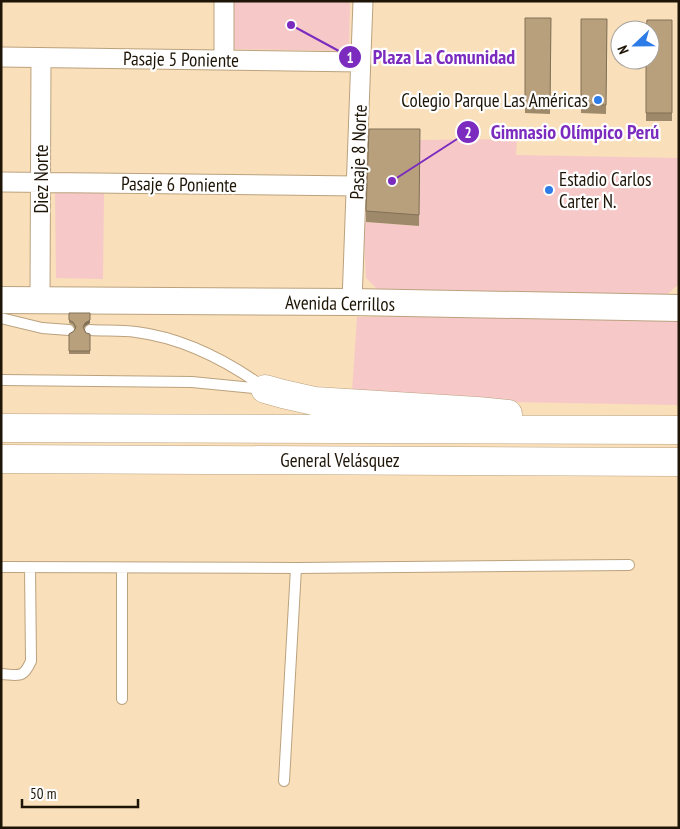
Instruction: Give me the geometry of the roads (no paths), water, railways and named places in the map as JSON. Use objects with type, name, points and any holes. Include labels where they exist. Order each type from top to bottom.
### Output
[{"type":"highway","points":[[266,389],[292,397],[314,400],[477,411],[565,422],[606,430]]},
{"type":"highway","name":"General Velásquez","points":[[1,428],[674,430]]},
{"type":"highway","name":"General Velásquez","points":[[1,459],[675,462]]},
{"type":"main road","name":"Avenida Cerrillos","points":[[1,300],[352,302],[679,308]]},
{"type":"street","points":[[224,1],[224,60]]},
{"type":"street","name":"Pasaje 8 Norte","points":[[352,302],[363,1]]},
{"type":"street","name":"Pasaje 5 Poniente","points":[[1,57],[361,62]]},
{"type":"street","name":"Diez Norte","points":[[40,300],[41,58]]},
{"type":"street","name":"Pasaje 6 Poniente","points":[[1,182],[357,186]]},
{"type":"lane","points":[[1,318],[42,328],[69,330]]},
{"type":"lane","points":[[90,330],[136,332],[178,342],[216,357],[266,389]]},
{"type":"lane","points":[[1,380],[192,382],[266,389]]},
{"type":"lane","points":[[1,567],[296,568],[629,565]]},
{"type":"lane","points":[[1,674],[20,675],[26,671],[31,661],[30,567]]},
{"type":"lane","points":[[122,568],[122,698]]},
{"type":"lane","points":[[284,780],[296,568]]},
{"type":"place","name":"Plaza La Comunidad","points":[[291,25]]},
{"type":"place","name":"Colegio Parque Las Américas","points":[[598,100]]},
{"type":"place","name":"Gimnasio Olímpico Perú","points":[[392,181]]},
{"type":"place","name":"Estadio Carlos Carter N.","points":[[549,190]]}]
